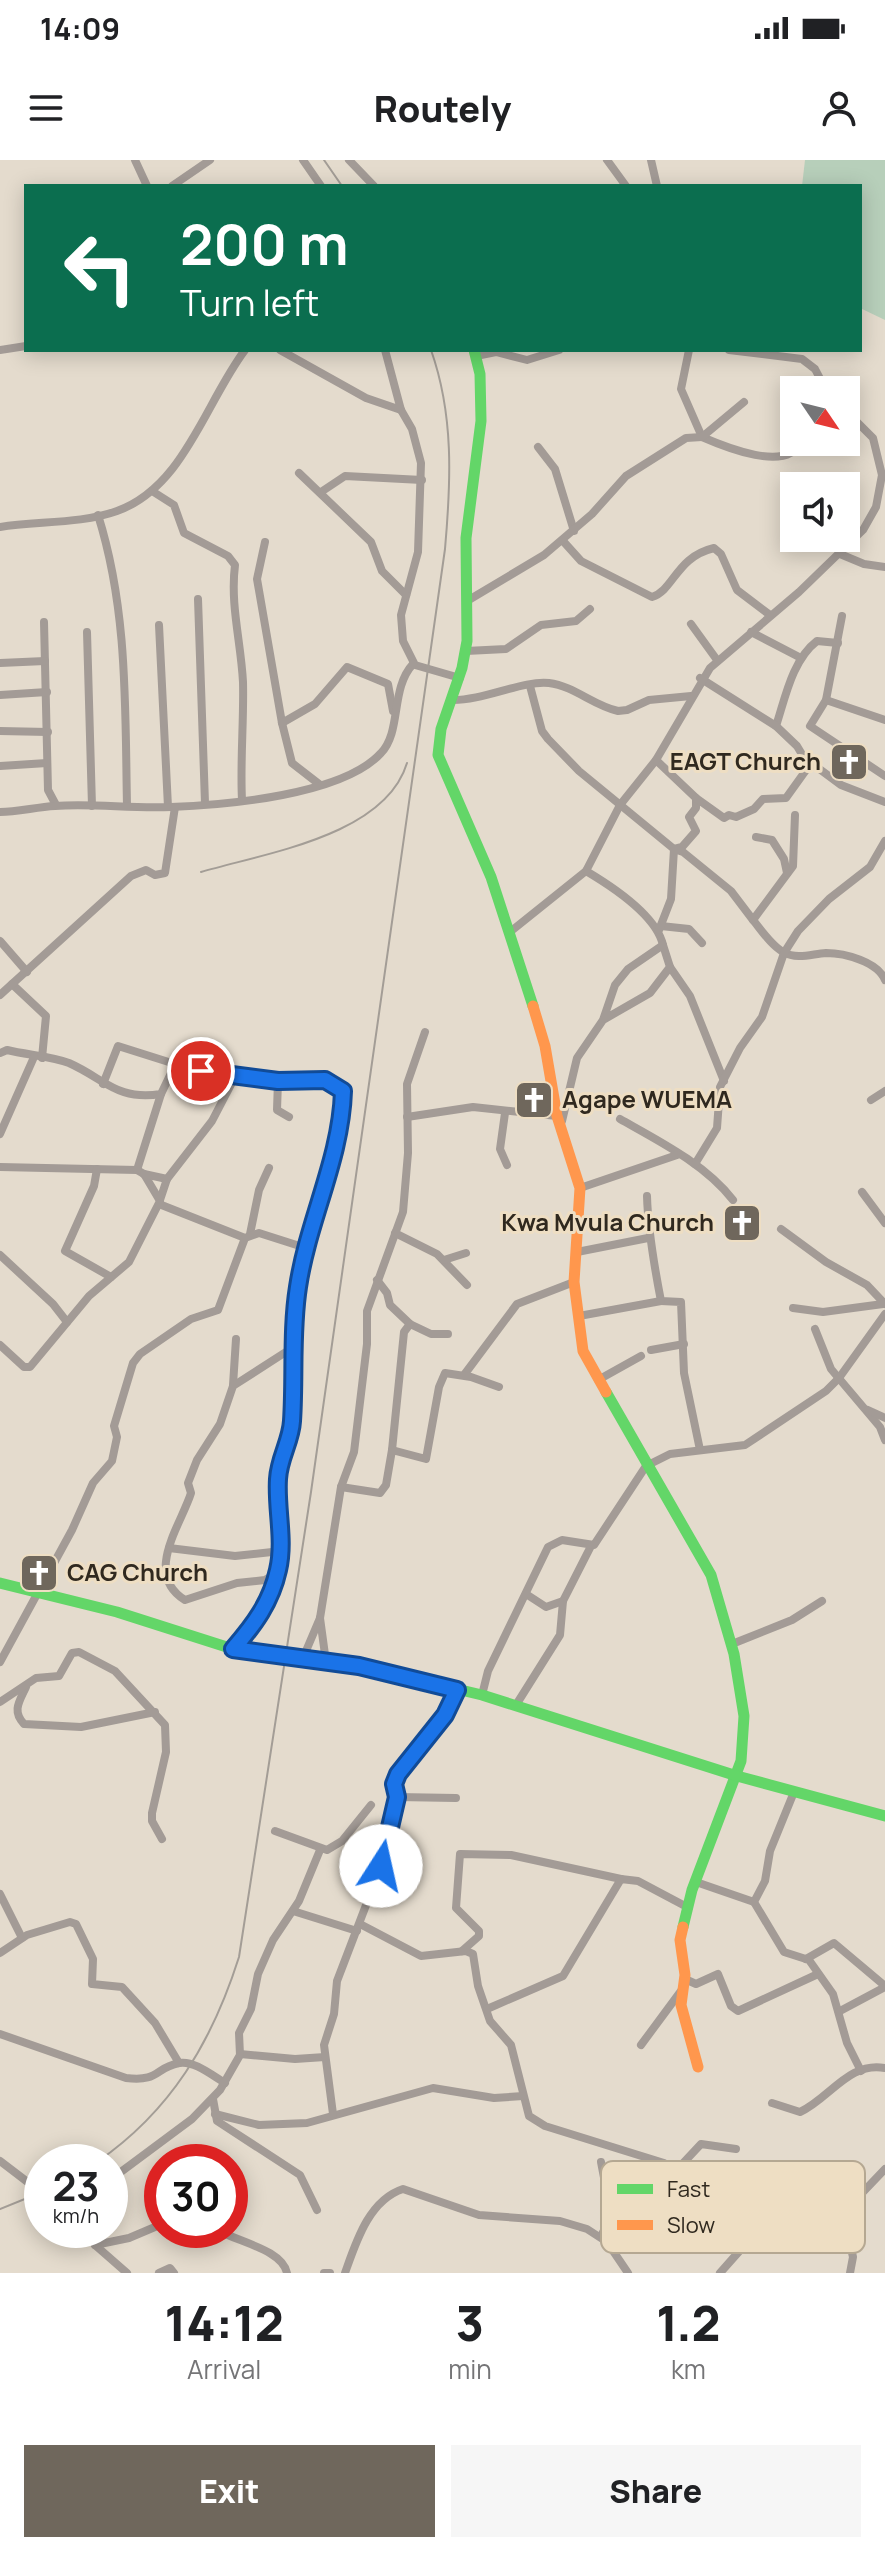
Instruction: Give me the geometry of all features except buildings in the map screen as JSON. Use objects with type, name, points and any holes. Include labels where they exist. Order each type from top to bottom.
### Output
[{"type":"street","points":[[135,160],[146,184]]},
{"type":"street","points":[[175,184],[210,160]]},
{"type":"street","points":[[303,160],[320,184]]},
{"type":"street","points":[[349,160],[372,184]]},
{"type":"street","points":[[607,160],[625,184]]},
{"type":"street","points":[[651,160],[657,184]]},
{"type":"street","points":[[0,350],[24,346]]},
{"type":"street","points":[[0,527],[116,512],[152,491],[180,456],[244,352]]},
{"type":"street","points":[[284,352],[366,398],[401,410]]},
{"type":"street","points":[[386,352],[401,410],[419,450],[422,480],[418,552],[401,615],[403,641],[413,664],[460,678]]},
{"type":"street","points":[[553,352],[527,360],[496,352],[475,353],[482,421],[466,534],[466,651],[460,678],[439,735],[440,763],[491,877],[510,932],[545,1046],[561,1134],[580,1188],[574,1282],[583,1351],[711,1575],[732,1644],[744,1716],[737,1776],[687,1907],[680,1940],[681,2005],[698,2067]]},
{"type":"street","points":[[689,352],[681,389],[702,437]]},
{"type":"street","points":[[747,352],[800,358],[815,369],[819,376]]},
{"type":"street","points":[[702,437],[744,402]]},
{"type":"street","points":[[510,932],[586,871],[620,805],[656,760],[700,678],[840,554],[881,507],[882,475],[871,435],[860,424]]},
{"type":"street","points":[[871,435],[885,436]]},
{"type":"street","points":[[467,601],[563,541],[626,476],[686,438],[702,437],[739,452],[788,456]]},
{"type":"street","points":[[538,447],[555,469],[574,531]]},
{"type":"street","points":[[299,473],[371,542],[382,571],[406,595]]},
{"type":"street","points":[[321,492],[345,476],[422,480]]},
{"type":"street","points":[[152,491],[174,505],[188,536],[228,556],[235,565],[232,588],[243,686],[240,751],[242,800]]},
{"type":"street","points":[[98,515],[112,561],[123,641],[127,806]]},
{"type":"street","points":[[563,541],[581,561],[652,597],[660,593],[685,561],[714,548],[721,554],[737,590],[770,615]]},
{"type":"street","points":[[265,542],[257,579],[282,723],[292,763],[319,784]]},
{"type":"street","points":[[840,554],[864,564],[885,567]]},
{"type":"street","points":[[198,599],[205,803]]},
{"type":"street","points":[[466,651],[506,649],[541,625],[576,621],[590,609]]},
{"type":"street","points":[[842,616],[826,700],[821,712],[810,722],[811,729],[885,776]]},
{"type":"street","points":[[44,622],[49,797],[56,805]]},
{"type":"street","points":[[691,624],[717,660]]},
{"type":"street","points":[[0,995],[131,876],[146,870],[155,875],[165,873],[172,807],[159,625]]},
{"type":"street","points":[[87,632],[92,806]]},
{"type":"street","points":[[751,632],[801,658]]},
{"type":"street","points":[[776,726],[801,658],[817,641],[838,643]]},
{"type":"street","points":[[0,663],[45,661]]},
{"type":"street","points":[[0,812],[56,805],[172,807],[242,800],[319,784],[357,770],[381,754],[390,739],[402,677],[413,664]]},
{"type":"street","points":[[282,723],[315,704],[348,667],[388,684],[394,712]]},
{"type":"street","points":[[700,678],[776,726],[805,758],[841,785],[885,802]]},
{"type":"street","points":[[451,700],[556,684],[618,711],[649,700],[691,696]]},
{"type":"street","points":[[530,686],[543,733],[579,771],[731,891],[784,953],[808,957],[827,953],[867,963],[876,966],[885,980]]},
{"type":"street","points":[[0,695],[47,692]]},
{"type":"street","points":[[826,700],[885,720]]},
{"type":"street","points":[[0,731],[48,732]]},
{"type":"street","points":[[656,760],[696,798],[724,818],[729,815],[736,817],[754,809],[763,799],[786,798],[809,766],[805,758]]},
{"type":"street","points":[[0,766],[47,763]]},
{"type":"street","points":[[674,849],[682,847],[696,831],[689,817],[696,808],[696,798]]},
{"type":"street","points":[[753,920],[793,866],[795,815]]},
{"type":"street","points":[[756,837],[772,840],[784,859],[787,873]]},
{"type":"street","points":[[695,1164],[717,1128],[718,1094],[740,1048],[762,1017],[784,953],[798,931],[829,899],[881,858],[885,841]]},
{"type":"street","points":[[674,849],[671,899],[660,928],[663,945],[670,967],[690,996],[724,1081]]},
{"type":"street","points":[[586,871],[616,891],[660,928],[691,929],[702,943]]},
{"type":"street","points":[[0,941],[27,972]]},
{"type":"street","points":[[561,1134],[562,1110],[577,1058],[603,1020],[615,985],[628,969],[663,945]]},
{"type":"street","points":[[0,957],[9,951]]},
{"type":"street","points":[[603,1020],[650,993],[670,967]]},
{"type":"street","points":[[0,1134],[38,1057],[46,1016],[12,984]]},
{"type":"street","points":[[303,1658],[320,1618],[341,1487],[354,1452],[367,1344],[367,1311],[395,1233],[406,1191],[408,1077],[425,1032]]},
{"type":"street","points":[[103,1084],[118,1046],[175,1064]]},
{"type":"street","points":[[1,1052],[67,1063],[103,1084],[137,1097],[161,1094]]},
{"type":"street","points":[[233,1649],[257,1621],[278,1573],[281,1551],[277,1481],[280,1459],[292,1424],[292,1348],[306,1248],[326,1184],[343,1091],[325,1080],[278,1081],[174,1067],[161,1094],[140,1172],[160,1202],[248,1236],[278,1237],[306,1248]]},
{"type":"street","points":[[0,1345],[24,1367],[30,1367],[67,1322],[129,1262],[137,1240],[160,1202],[167,1179],[212,1121],[236,1075]]},
{"type":"street","points":[[278,1081],[277,1110],[289,1117]]},
{"type":"street","points":[[871,1100],[885,1091]]},
{"type":"street","points":[[407,1117],[473,1107],[505,1113],[557,1116]]},
{"type":"street","points":[[505,1113],[500,1149],[507,1165]]},
{"type":"street","points":[[620,1119],[695,1164],[721,1184],[733,1200]]},
{"type":"street","points":[[580,1188],[677,1155]]},
{"type":"street","points":[[0,1167],[140,1172],[167,1179]]},
{"type":"street","points":[[0,1662],[39,1594],[93,1483],[115,1452],[117,1437],[114,1426],[133,1363],[140,1354],[191,1319],[218,1310],[248,1236],[259,1190],[269,1168]]},
{"type":"street","points":[[97,1169],[94,1186],[65,1251],[111,1277]]},
{"type":"street","points":[[862,1192],[885,1223]]},
{"type":"street","points":[[647,1196],[648,1238],[654,1250],[661,1301]]},
{"type":"street","points":[[781,1229],[826,1262],[867,1285],[884,1304]]},
{"type":"street","points":[[395,1233],[428,1248],[467,1285]]},
{"type":"street","points":[[577,1252],[648,1238]]},
{"type":"street","points":[[444,1260],[466,1253]]},
{"type":"street","points":[[0,1255],[53,1304],[67,1322]]},
{"type":"street","points":[[377,1280],[387,1293],[390,1305],[410,1324],[431,1334],[448,1334]]},
{"type":"street","points":[[464,1375],[517,1304],[574,1282]]},
{"type":"street","points":[[579,1316],[680,1300],[686,1387],[700,1450]]},
{"type":"street","points":[[793,1308],[823,1312],[884,1304]]},
{"type":"street","points":[[516,1705],[560,1635],[563,1601],[591,1546],[599,1539],[646,1466],[670,1454],[745,1445],[839,1378],[885,1314]]},
{"type":"street","points":[[341,1487],[380,1493],[386,1485],[404,1332],[410,1324]]},
{"type":"street","points":[[815,1329],[831,1369],[880,1427],[885,1440]]},
{"type":"street","points":[[236,1339],[233,1386],[220,1424],[197,1460],[188,1483],[191,1493],[172,1532],[167,1578],[185,1600],[237,1583],[265,1580],[278,1573]]},
{"type":"street","points":[[651,1350],[684,1344]]},
{"type":"street","points":[[233,1386],[292,1348]]},
{"type":"street","points":[[598,1380],[641,1356]]},
{"type":"street","points":[[392,1450],[426,1459],[442,1378],[447,1372],[499,1387]]},
{"type":"street","points":[[862,1407],[885,1418]]},
{"type":"street","points":[[482,1695],[488,1671],[548,1547],[554,1542],[572,1540],[591,1546]]},
{"type":"street","points":[[169,1548],[235,1556],[281,1551]]},
{"type":"street","points":[[0,1583],[117,1612],[233,1649],[326,1662],[482,1695],[737,1776],[885,1815]]},
{"type":"street","points":[[526,1594],[546,1607],[563,1601]]},
{"type":"street","points":[[732,1644],[792,1620],[822,1601]]},
{"type":"street","points":[[320,1618],[326,1662]]},
{"type":"street","points":[[0,1702],[36,1678],[59,1676],[72,1653],[79,1652],[115,1671],[155,1712],[167,1733],[166,1752],[152,1813],[152,1821],[162,1839]]},
{"type":"street","points":[[26,1687],[16,1707],[17,1716],[24,1724],[81,1727],[155,1712]]},
{"type":"street","points":[[333,2114],[324,2045],[336,2006],[337,1981],[381,1866],[397,1797],[394,1784],[398,1774],[445,1715],[457,1690]]},
{"type":"street","points":[[754,1902],[765,1881],[770,1851],[794,1792]]},
{"type":"street","points":[[397,1797],[456,1798]]},
{"type":"street","points":[[128,2170],[213,2099],[225,2083],[240,2054],[239,2033],[251,2009],[258,1974],[273,1940],[293,1911],[320,1850],[342,1841],[371,1805]]},
{"type":"street","points":[[275,1831],[320,1850]]},
{"type":"street","points":[[462,1952],[479,1936],[479,1931],[456,1908],[460,1854],[511,1855],[638,1881],[687,1907]]},
{"type":"street","points":[[487,2009],[563,1976],[621,1879]]},
{"type":"street","points":[[696,1882],[754,1902],[784,1952],[806,1959],[833,1994],[847,2043],[861,2071]]},
{"type":"street","points":[[0,1894],[22,1938]]},
{"type":"street","points":[[293,1911],[359,1928],[421,1956],[470,1952],[475,1958],[478,1986],[490,2021],[511,2045],[526,2108],[535,2121],[658,2161]]},
{"type":"street","points":[[0,1953],[22,1938],[70,1922],[76,1924],[93,1959],[92,1984],[122,1987],[155,2023],[179,2063]]},
{"type":"street","points":[[806,1959],[834,1943],[885,1987],[840,2011]]},
{"type":"street","points":[[683,1985],[696,1984],[718,1974],[731,2006],[738,2011],[818,1974]]},
{"type":"street","points":[[641,2045],[683,1985]]},
{"type":"street","points":[[0,2034],[126,2078],[147,2080],[179,2063],[193,2064],[225,2083]]},
{"type":"street","points":[[240,2054],[295,2059],[325,2057]]},
{"type":"street","points":[[772,2103],[800,2112],[842,2079],[861,2071],[885,2068]]},
{"type":"street","points":[[215,2114],[259,2125],[307,2123],[433,2088],[494,2098],[523,2096]]},
{"type":"street","points":[[213,2099],[217,2121],[300,2175],[317,2210]]},
{"type":"street","points":[[685,2161],[701,2144],[736,2149]]},
{"type":"street","points":[[0,2161],[24,2179]]},
{"type":"street","points":[[865,2190],[885,2169]]},
{"type":"street","points":[[345,2273],[371,2214],[391,2195],[403,2189],[418,2192],[464,2212],[560,2221],[601,2236]]},
{"type":"street","points":[[248,2244],[275,2256],[287,2273]]},
{"type":"street","points":[[98,2248],[127,2273]]},
{"type":"street","points":[[613,2253],[628,2273]]},
{"type":"street","points":[[720,2273],[738,2253]]},
{"type":"street","points":[[850,2273],[852,2253]]},
{"type":"street","points":[[159,2273],[170,2268],[174,2273]]},
{"type":"green space","points":[[805,160],[885,160],[885,320],[862,309],[862,184],[802,184]]},
{"type":"railway","points":[[324,160],[341,184]]},
{"type":"railway","points":[[120,2144],[147,2120],[186,2072],[216,2018],[239,1957],[311,1492],[445,549],[449,448],[444,399],[432,352]]},
{"type":"railway","points":[[201,872],[289,848],[349,825],[375,808],[394,788],[407,763]]},
{"type":"railway","points":[[0,2209],[24,2199]]},
{"type":"traffic: fast","points":[[474,352],[480,374],[481,421],[466,538],[467,641],[462,668],[441,729],[438,755],[491,877],[533,1006]]},
{"type":"traffic: fast","points":[[606,1392],[711,1575],[734,1654],[744,1716],[741,1761],[692,1890],[683,1927]]},
{"type":"traffic: fast","points":[[0,1583],[117,1612],[233,1649],[359,1666],[482,1695],[737,1776],[885,1816]]},
{"type":"traffic: slow","points":[[533,1006],[545,1046],[557,1116],[580,1188],[574,1282],[583,1351],[606,1392]]},
{"type":"traffic: slow","points":[[683,1927],[680,1940],[685,1975],[681,2005],[698,2067]]},
{"type":"place","name":"EAGT Church","points":[[849,762]]},
{"type":"place","name":"Agape WUEMA","points":[[534,1100]]},
{"type":"place","name":"Kwa Mvula Church","points":[[742,1223]]},
{"type":"place","name":"CAG Church","points":[[39,1573]]},
{"type":"route","points":[[201,1071],[278,1081],[325,1080],[343,1091],[340,1121],[326,1184],[297,1289],[292,1348],[292,1424],[280,1459],[277,1481],[281,1551],[278,1573],[257,1621],[233,1649],[359,1666],[457,1690],[445,1715],[398,1774],[394,1784],[397,1797],[381,1866]]}]
